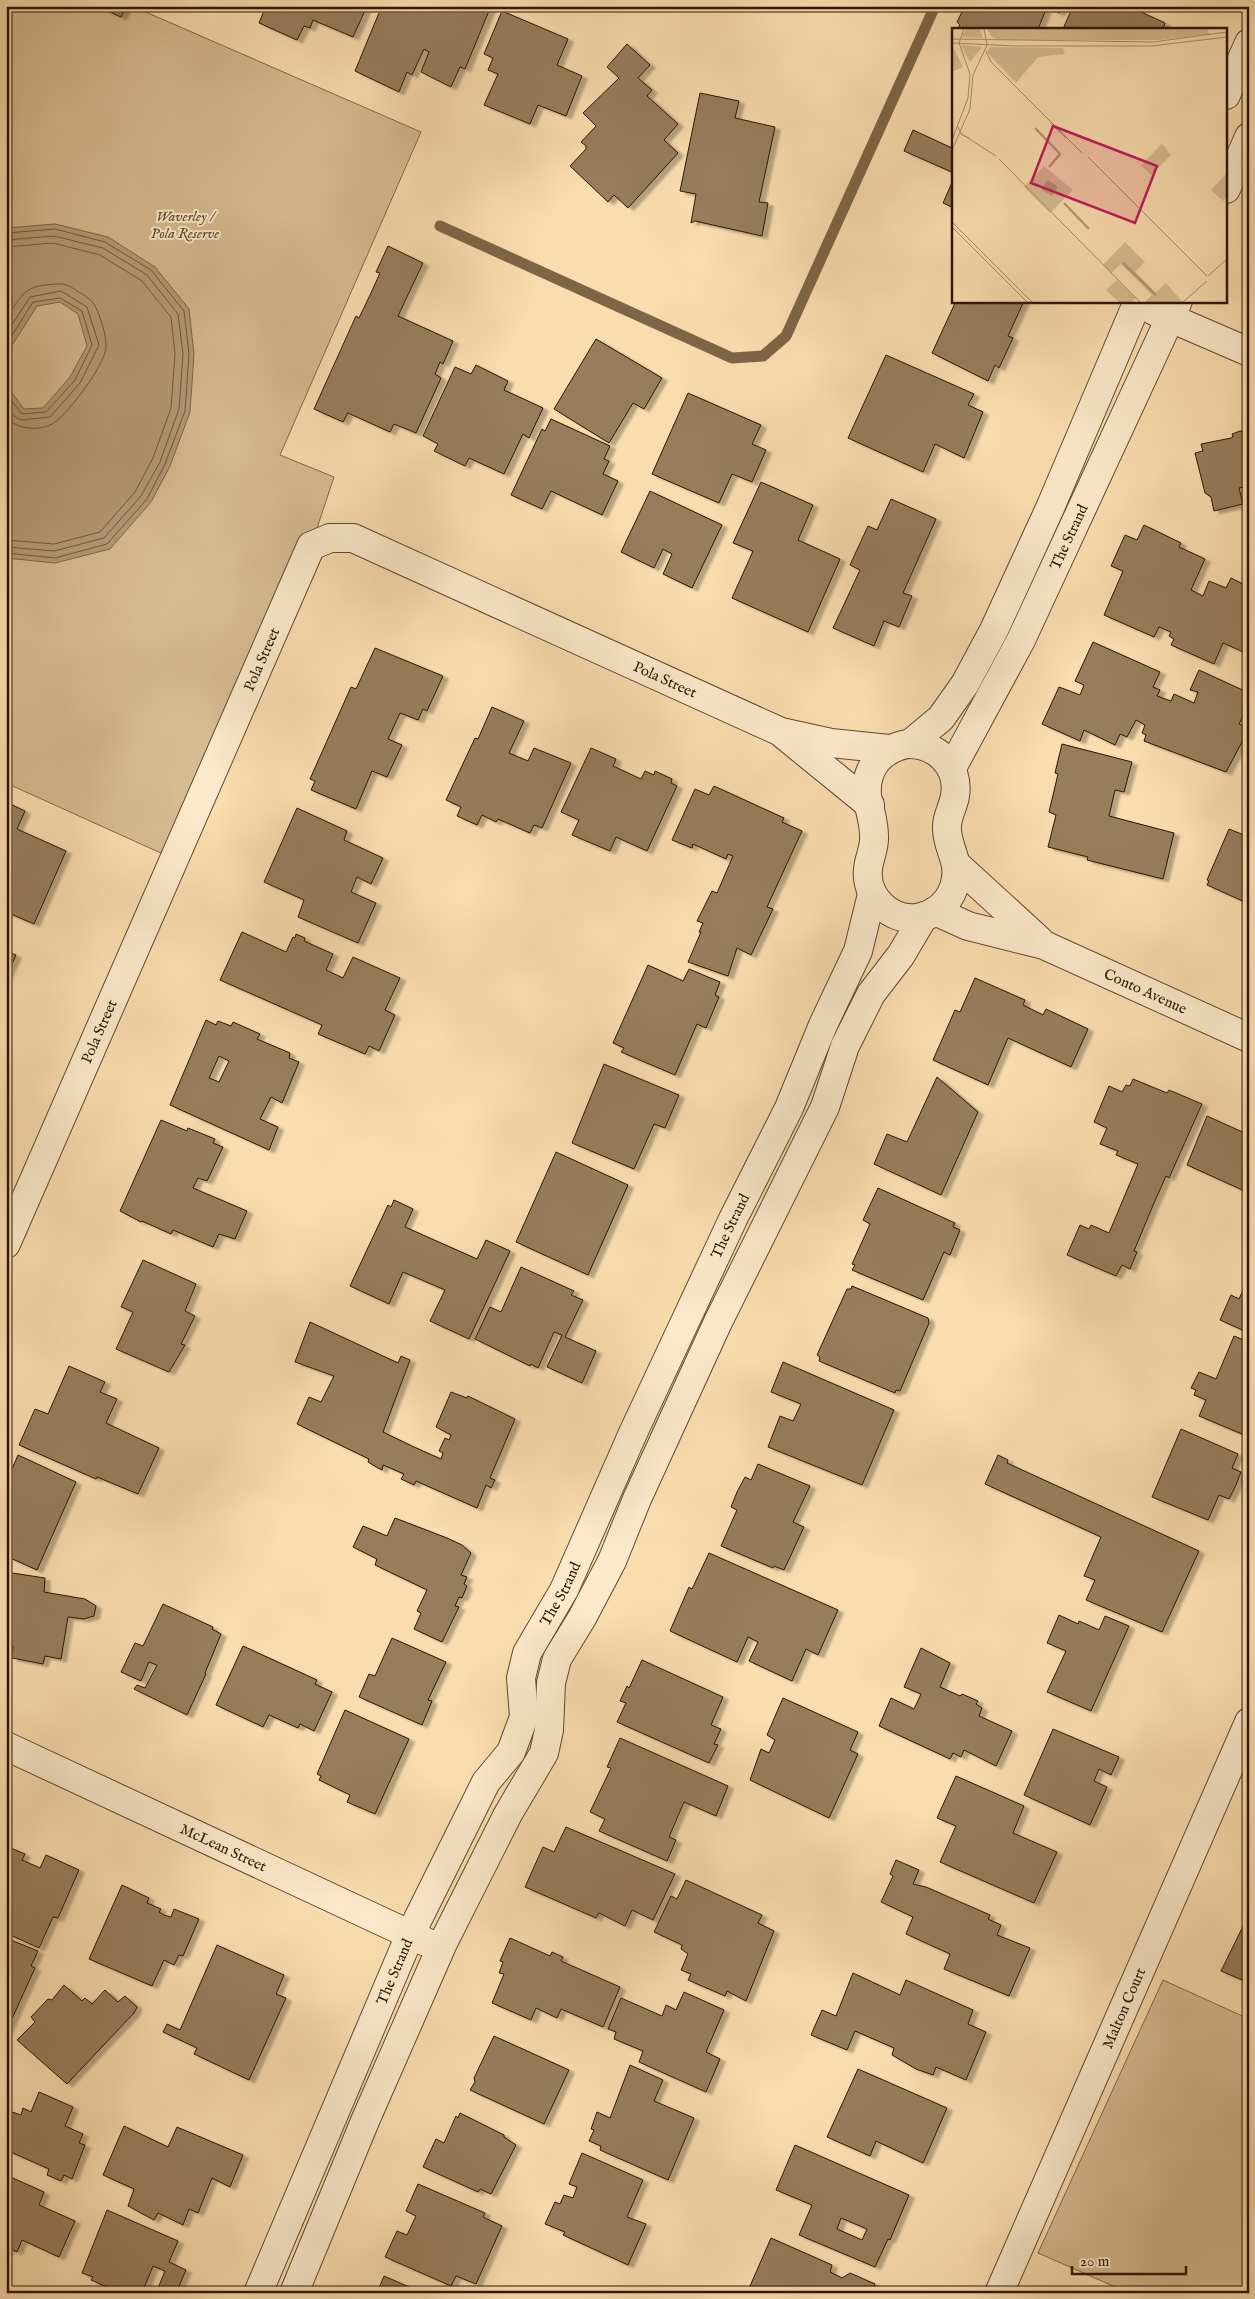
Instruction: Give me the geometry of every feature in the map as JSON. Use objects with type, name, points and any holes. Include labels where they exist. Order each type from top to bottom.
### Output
[{"type":"street","points":[[1228,90],[1249,43]]},
{"type":"street","points":[[1228,184],[1249,137]]},
{"type":"street","points":[[1138,302],[1174,310],[1249,352]]},
{"type":"street","name":"The Strand","points":[[258,2293],[410,1935],[486,1782],[511,1752],[524,1717],[521,1678],[527,1653],[564,1590],[642,1415],[729,1228],[789,1108],[823,1025],[858,950],[872,894],[867,876],[875,837],[868,796],[868,778],[876,761],[941,718],[965,684],[994,630],[1050,508],[1138,302]]},
{"type":"street","name":"The Strand","points":[[952,768],[1021,640],[1174,310]]},
{"type":"street","name":"Pola Street","points":[[6,1244],[311,546],[330,538],[353,538],[781,732],[830,744],[925,745],[933,749],[952,768]]},
{"type":"street","name":"Pola Street","points":[[781,732],[870,805]]},
{"type":"street","points":[[952,768],[955,777],[955,795],[947,822],[947,831],[956,864]]},
{"type":"street","name":"The Strand","points":[[294,2293],[365,2121],[440,1949],[508,1814],[544,1753],[549,1730],[551,1683],[557,1659],[582,1618],[612,1561],[637,1499],[718,1322],[825,1107],[845,1046],[867,1003],[929,914],[949,899],[956,882],[956,864]]},
{"type":"street","name":"Conto Avenue","points":[[956,864],[1044,944]]},
{"type":"street","points":[[872,894],[892,913],[909,918],[929,914]]},
{"type":"street","name":"Conto Avenue","points":[[929,914],[968,926],[1044,944],[1249,1038]]},
{"type":"street","name":"Malton Court","points":[[999,2293],[1249,1722]]},
{"type":"street","name":"McLean Street","points":[[6,1746],[440,1949]]},
{"type":"green space","name":"Waverley / Pola Reserve","points":[[6,6],[132,6],[421,132],[280,455],[334,477],[311,546],[174,859],[6,783]]},
{"type":"green space","points":[[1163,1980],[1249,2019],[1249,2293],[1129,2293],[1038,2253]]},
{"type":"water","points":[[55,224],[108,237],[155,267],[189,309],[194,354],[190,412],[170,466],[151,502],[110,549],[55,563],[6,558],[6,385],[24,409],[43,408],[70,377],[87,346],[78,314],[60,302],[37,306],[6,355],[6,228]]},
{"type":"building","points":[[97,6],[126,6],[121,17]]},
{"type":"building","points":[[260,6],[367,6],[353,37],[313,20],[310,28],[304,26],[297,40],[259,23],[265,8]]},
{"type":"building","points":[[379,6],[491,6],[465,69],[460,67],[451,87],[421,72],[429,52],[424,49],[412,75],[407,72],[399,92],[355,71],[381,8]]},
{"type":"building","points":[[965,6],[1063,6],[1059,13],[1047,7],[1038,28],[958,28],[960,25],[957,22]]},
{"type":"building","points":[[1073,6],[1128,6],[1165,23],[1163,28],[1063,28]]},
{"type":"building","points":[[502,11],[568,39],[557,65],[582,76],[566,116],[538,105],[530,124],[484,105],[498,74],[488,70],[493,58],[484,54]]},
{"type":"building","points":[[627,44],[650,65],[638,78],[652,90],[647,96],[678,124],[664,140],[678,153],[628,208],[614,195],[608,202],[570,166],[586,149],[586,146],[581,142],[596,126],[583,113],[619,78],[607,67]]},
{"type":"building","points":[[700,93],[739,101],[735,118],[775,127],[759,202],[768,203],[762,236],[695,221],[691,223],[696,194],[680,191]]},
{"type":"building","points":[[913,130],[952,148],[952,172],[904,151]]},
{"type":"building","points":[[952,183],[952,207],[943,203]]},
{"type":"building","points":[[388,246],[423,263],[398,316],[453,341],[443,364],[440,362],[435,374],[441,378],[416,433],[394,424],[390,432],[348,413],[343,422],[314,409],[356,316],[359,318],[380,273],[376,272]]},
{"type":"building","points":[[956,302],[1024,302],[1008,336],[1013,338],[999,368],[995,365],[988,381],[932,353]]},
{"type":"building","points":[[596,339],[662,378],[644,409],[633,403],[609,443],[554,409]]},
{"type":"building","points":[[886,355],[974,394],[968,405],[983,412],[964,458],[935,444],[923,472],[848,438]]},
{"type":"building","points":[[476,365],[508,381],[504,390],[543,408],[529,438],[523,434],[504,474],[469,458],[465,466],[434,451],[438,444],[423,436],[455,367],[471,374]]},
{"type":"building","points":[[688,393],[761,425],[752,444],[766,450],[752,482],[732,474],[719,503],[652,474]]},
{"type":"building","points":[[551,419],[610,446],[604,459],[609,461],[603,474],[618,481],[602,515],[551,491],[542,509],[511,495],[542,429],[545,431]]},
{"type":"building","points":[[1240,431],[1249,432],[1249,486],[1239,488],[1243,504],[1214,511],[1211,497],[1205,493],[1195,453],[1203,451],[1201,444],[1231,438],[1233,437],[1232,434]]},
{"type":"building","points":[[761,482],[813,505],[798,540],[840,559],[808,632],[732,598],[753,551],[733,543]]},
{"type":"building","points":[[650,491],[722,525],[692,588],[663,574],[672,554],[663,549],[654,568],[621,552]]},
{"type":"building","points":[[891,499],[936,519],[903,593],[912,596],[899,627],[884,621],[874,646],[833,628],[860,570],[850,565],[868,526],[877,530]]},
{"type":"building","points":[[1144,525],[1181,543],[1179,547],[1205,559],[1191,590],[1203,596],[1209,581],[1226,588],[1231,578],[1249,587],[1248,654],[1223,643],[1214,664],[1171,645],[1174,639],[1169,636],[1171,632],[1159,627],[1154,637],[1104,615],[1123,571],[1111,566],[1125,535],[1137,540]]},
{"type":"building","points":[[1093,642],[1160,672],[1153,687],[1160,690],[1157,696],[1171,701],[1174,694],[1194,703],[1198,692],[1190,690],[1199,670],[1249,693],[1249,704],[1239,724],[1249,729],[1226,772],[1144,741],[1146,735],[1142,733],[1145,725],[1136,720],[1127,737],[1120,734],[1115,745],[1084,730],[1080,741],[1042,724],[1059,687],[1080,695],[1084,685],[1075,681]]},
{"type":"building","points":[[375,648],[443,676],[427,711],[423,709],[418,720],[400,713],[388,739],[402,745],[387,777],[372,771],[356,809],[311,790],[315,781],[310,779],[351,687],[356,689]]},
{"type":"building","points":[[492,707],[524,721],[509,753],[528,761],[534,748],[571,763],[542,828],[534,825],[530,833],[498,819],[496,822],[482,815],[477,825],[457,816],[461,807],[446,800],[475,738],[478,739]]},
{"type":"building","points":[[1062,744],[1132,762],[1124,792],[1115,790],[1109,816],[1174,833],[1163,879],[1087,860],[1088,857],[1048,847],[1056,815],[1049,812],[1058,774],[1055,773]]},
{"type":"building","points":[[591,748],[616,759],[613,766],[641,779],[645,771],[654,775],[655,771],[672,779],[671,783],[677,786],[647,851],[616,837],[610,851],[572,835],[579,820],[561,812]]},
{"type":"building","points":[[714,786],[784,818],[782,822],[802,831],[767,907],[773,909],[751,955],[737,948],[728,976],[688,962],[703,923],[697,921],[712,891],[717,893],[733,856],[728,854],[726,859],[693,844],[692,848],[672,840],[695,789],[709,795]]},
{"type":"building","points":[[6,802],[25,811],[17,829],[66,851],[34,924],[6,912]]},
{"type":"building","points":[[297,808],[347,831],[344,840],[383,858],[371,884],[357,877],[351,892],[376,903],[358,943],[298,917],[304,900],[264,882]]},
{"type":"building","points":[[1229,829],[1249,837],[1249,899],[1247,903],[1207,885],[1209,881],[1207,880]]},
{"type":"building","points":[[242,932],[286,952],[296,934],[305,938],[304,941],[333,954],[326,970],[343,978],[353,957],[400,978],[385,1010],[395,1015],[379,1051],[369,1046],[365,1054],[318,1034],[322,1025],[220,980]]},
{"type":"building","points":[[6,951],[16,955],[6,977]]},
{"type":"building","points":[[648,965],[683,981],[689,969],[720,982],[715,995],[719,997],[706,1028],[697,1024],[675,1075],[621,1052],[624,1048],[613,1043]]},
{"type":"building","points":[[975,978],[1025,1000],[1023,1005],[1043,1015],[1046,1009],[1088,1029],[1071,1067],[1008,1038],[988,1085],[933,1060],[955,1010],[960,1012]]},
{"type":"building","points":[[206,1020],[216,1025],[218,1021],[231,1026],[233,1022],[260,1034],[257,1039],[290,1053],[289,1058],[299,1062],[282,1103],[271,1097],[260,1119],[278,1127],[269,1150],[170,1105]],"holes":[[[219,1056],[229,1061],[219,1082],[209,1078]]]},
{"type":"building","points":[[604,1064],[679,1095],[665,1128],[654,1124],[634,1169],[572,1143]]},
{"type":"building","points":[[937,1077],[978,1112],[941,1195],[874,1164],[887,1134],[907,1142]]},
{"type":"building","points":[[1133,1079],[1167,1093],[1169,1090],[1202,1104],[1169,1178],[1166,1176],[1154,1203],[1134,1251],[1137,1252],[1130,1269],[1122,1265],[1116,1276],[1067,1255],[1080,1225],[1089,1229],[1091,1225],[1109,1233],[1138,1164],[1116,1155],[1118,1151],[1100,1144],[1107,1128],[1094,1122],[1109,1086],[1122,1092],[1126,1085],[1130,1086]]},
{"type":"building","points":[[1207,1116],[1249,1135],[1249,1193],[1187,1165]]},
{"type":"building","points":[[161,1120],[187,1131],[188,1128],[215,1139],[213,1143],[223,1147],[207,1181],[198,1178],[193,1188],[247,1211],[235,1239],[219,1234],[213,1247],[173,1230],[171,1234],[120,1211]]},
{"type":"building","points":[[556,1152],[628,1185],[588,1275],[516,1242]]},
{"type":"building","points":[[878,1188],[955,1223],[953,1227],[960,1230],[950,1255],[944,1252],[923,1300],[852,1270],[855,1265],[852,1264],[870,1224],[863,1220]]},
{"type":"building","points":[[394,1200],[413,1209],[405,1227],[477,1259],[486,1240],[510,1251],[469,1339],[430,1321],[445,1290],[403,1272],[389,1304],[350,1286],[388,1205],[391,1207]]},
{"type":"building","points":[[143,1260],[196,1284],[185,1311],[195,1316],[181,1344],[185,1345],[169,1372],[116,1349],[133,1312],[121,1307]]},
{"type":"building","points":[[521,1267],[574,1291],[571,1295],[583,1300],[565,1337],[596,1351],[582,1383],[547,1367],[562,1335],[554,1332],[538,1368],[531,1364],[530,1366],[475,1339],[490,1307],[501,1312]]},
{"type":"building","points":[[1249,1277],[1249,1333],[1220,1320],[1231,1295],[1239,1299]]},
{"type":"building","points":[[852,1286],[928,1318],[929,1323],[900,1391],[896,1390],[895,1393],[819,1361],[820,1357],[817,1355],[847,1289],[851,1289]]},
{"type":"building","points":[[310,1322],[398,1363],[401,1356],[410,1360],[383,1432],[414,1447],[441,1459],[443,1453],[439,1451],[445,1438],[449,1440],[451,1435],[436,1427],[451,1392],[467,1398],[468,1396],[515,1419],[490,1478],[495,1480],[491,1488],[486,1485],[477,1508],[416,1481],[414,1485],[401,1479],[404,1474],[383,1465],[382,1470],[368,1462],[369,1459],[297,1424],[309,1397],[321,1402],[334,1376],[295,1362]]},
{"type":"building","points":[[1234,1336],[1249,1342],[1249,1437],[1199,1416],[1206,1400],[1194,1395],[1196,1390],[1191,1388],[1199,1372],[1216,1379]]},
{"type":"building","points":[[783,1362],[894,1410],[862,1485],[768,1447],[780,1416],[793,1421],[801,1404],[771,1392]]},
{"type":"building","points":[[69,1366],[105,1382],[100,1392],[117,1399],[106,1423],[159,1448],[138,1494],[97,1477],[96,1479],[19,1445],[35,1409],[48,1414]]},
{"type":"building","points":[[1181,1429],[1238,1454],[1232,1468],[1241,1472],[1236,1485],[1229,1499],[1219,1495],[1208,1520],[1152,1497]]},
{"type":"building","points":[[18,1455],[76,1482],[37,1570],[6,1556],[6,1509],[9,1503],[6,1502],[6,1483]]},
{"type":"building","points":[[998,1455],[1008,1460],[1007,1463],[1199,1551],[1162,1632],[1086,1600],[1095,1580],[1084,1576],[1101,1537],[985,1484]]},
{"type":"building","points":[[758,1464],[810,1486],[793,1522],[804,1527],[784,1570],[774,1566],[773,1568],[721,1546],[737,1510],[731,1507],[737,1492],[745,1477],[751,1480]]},
{"type":"building","points":[[395,1518],[447,1538],[462,1545],[471,1553],[461,1575],[467,1577],[464,1584],[467,1586],[462,1598],[459,1597],[455,1606],[459,1607],[442,1642],[414,1629],[421,1613],[417,1611],[427,1590],[375,1565],[377,1559],[353,1547],[363,1526],[387,1536]]},
{"type":"building","points":[[709,1553],[838,1610],[818,1655],[806,1649],[792,1681],[749,1661],[758,1642],[748,1637],[737,1662],[670,1631],[689,1587],[692,1589]]},
{"type":"building","points":[[6,1572],[45,1578],[44,1592],[85,1599],[96,1606],[94,1616],[84,1619],[68,1617],[61,1659],[45,1656],[43,1664],[12,1658],[13,1646],[6,1644]]},
{"type":"building","points":[[163,1604],[213,1627],[212,1629],[221,1634],[206,1674],[187,1715],[134,1689],[137,1685],[145,1688],[157,1665],[149,1662],[141,1681],[121,1672],[135,1643],[143,1646]]},
{"type":"building","points":[[1059,1615],[1078,1624],[1079,1621],[1099,1630],[1105,1616],[1129,1626],[1091,1711],[1047,1692],[1066,1651],[1047,1643]]},
{"type":"building","points":[[392,1638],[446,1662],[428,1700],[432,1701],[422,1725],[359,1697],[369,1674],[375,1676]]},
{"type":"building","points":[[243,1646],[317,1680],[315,1684],[332,1692],[314,1731],[300,1724],[298,1728],[269,1715],[263,1727],[216,1705]]},
{"type":"building","points":[[921,1648],[950,1663],[940,1687],[960,1696],[962,1694],[978,1701],[976,1704],[982,1708],[979,1716],[1012,1731],[996,1766],[964,1750],[961,1757],[953,1753],[950,1759],[879,1726],[891,1698],[914,1709],[921,1694],[904,1687]]},
{"type":"building","points":[[642,1660],[723,1697],[711,1725],[721,1729],[714,1744],[718,1745],[709,1763],[617,1722],[626,1703],[620,1701],[627,1686],[629,1688]]},
{"type":"building","points":[[783,1698],[858,1732],[850,1750],[858,1754],[829,1818],[750,1780],[761,1749],[769,1753],[775,1740],[767,1735]]},
{"type":"building","points":[[345,1710],[409,1739],[375,1814],[347,1802],[350,1795],[319,1780],[321,1776],[317,1774]]},
{"type":"building","points":[[1053,1729],[1119,1757],[1111,1775],[1099,1769],[1094,1781],[1107,1787],[1090,1825],[1024,1795]]},
{"type":"building","points":[[620,1738],[728,1786],[716,1816],[684,1802],[669,1837],[676,1840],[667,1861],[599,1831],[605,1819],[590,1812],[611,1768],[607,1767]]},
{"type":"building","points":[[956,1776],[1024,1806],[1013,1833],[1057,1852],[1034,1903],[940,1862],[956,1826],[937,1818]]},
{"type":"building","points":[[566,1827],[675,1874],[653,1920],[632,1910],[625,1926],[599,1913],[596,1918],[525,1887],[543,1847],[554,1852]]},
{"type":"building","points":[[11,1848],[25,1854],[22,1860],[40,1868],[46,1855],[79,1870],[58,1918],[53,1917],[39,1948],[6,1933],[6,1853],[8,1854]]},
{"type":"building","points":[[896,1860],[919,1870],[913,1884],[926,1887],[990,1915],[988,1919],[1001,1925],[997,1935],[1030,1948],[1009,1996],[944,1969],[950,1954],[906,1934],[913,1917],[881,1902],[893,1876],[890,1874]]},
{"type":"building","points":[[686,1880],[762,1915],[758,1923],[774,1931],[746,2001],[727,1991],[725,1996],[688,1980],[691,1974],[681,1970],[688,1954],[681,1949],[682,1945],[654,1932],[671,1896],[677,1899]]},
{"type":"building","points":[[122,1885],[149,1898],[147,1903],[161,1909],[159,1912],[164,1915],[171,1917],[174,1909],[199,1919],[183,1956],[179,1955],[174,1965],[164,1960],[152,1986],[89,1959]]},
{"type":"building","points":[[1249,1914],[1249,1986],[1245,1984],[1247,1982],[1221,1971]]},
{"type":"building","points":[[6,1938],[38,1951],[31,1966],[35,1968],[6,2032]]},
{"type":"building","points":[[510,1938],[550,1956],[552,1952],[563,1957],[561,1961],[620,1987],[603,2027],[561,2009],[557,2018],[536,2008],[531,2020],[492,2003],[504,1974],[499,1973],[503,1962],[500,1961]]},
{"type":"building","points":[[217,1945],[284,1975],[276,1994],[286,1998],[249,2080],[194,2054],[197,2048],[163,2032],[167,2024],[180,2030]]},
{"type":"building","points":[[853,1973],[900,1995],[906,1980],[973,2010],[968,2024],[986,2032],[966,2080],[936,2067],[933,2075],[916,2069],[892,2055],[894,2048],[855,2031],[847,2050],[811,2035],[822,2010],[836,2016]]},
{"type":"building","points":[[64,1985],[82,2001],[85,1998],[92,2004],[105,1990],[118,2002],[125,1996],[137,2007],[134,2013],[67,2084],[17,2040],[35,2022],[31,2017],[48,1999],[52,2000]]},
{"type":"building","points":[[684,1992],[724,2010],[706,2052],[720,2059],[706,2092],[639,2062],[643,2051],[614,2039],[616,2032],[608,2029],[621,1998],[662,2016],[666,2005],[676,2010]]},
{"type":"building","points":[[494,2036],[569,2070],[544,2124],[470,2090]]},
{"type":"building","points":[[630,2065],[663,2080],[654,2101],[694,2118],[668,2180],[600,2150],[601,2146],[589,2141],[594,2130],[591,2129],[597,2112],[610,2118]]},
{"type":"building","points":[[858,2069],[947,2108],[923,2163],[876,2141],[870,2156],[827,2137]]},
{"type":"building","points":[[39,2092],[73,2107],[65,2126],[83,2134],[79,2143],[85,2145],[72,2179],[64,2175],[61,2181],[47,2175],[49,2169],[6,2150],[6,2110],[21,2115],[23,2108],[31,2112]]},
{"type":"building","points":[[460,2113],[504,2135],[504,2137],[516,2145],[491,2194],[480,2189],[478,2192],[423,2167],[436,2139],[444,2143],[456,2116],[458,2118]]},
{"type":"building","points":[[124,2126],[168,2147],[177,2127],[243,2155],[230,2187],[212,2178],[198,2213],[189,2209],[183,2225],[158,2213],[154,2220],[128,2206],[134,2189],[103,2175]]},
{"type":"building","points":[[795,2145],[909,2195],[890,2240],[888,2239],[875,2267],[799,2235],[812,2205],[776,2190]],"holes":[[[841,2218],[867,2229],[862,2240],[837,2229]]]},
{"type":"building","points":[[582,2153],[643,2180],[627,2217],[646,2224],[628,2265],[563,2235],[565,2232],[545,2224],[555,2202],[560,2204],[564,2195],[573,2198],[577,2187],[569,2184]]},
{"type":"building","points":[[6,2175],[44,2192],[39,2205],[75,2221],[59,2257],[22,2240],[17,2252],[9,2248],[6,2255]]},
{"type":"building","points":[[418,2184],[485,2213],[483,2217],[502,2226],[476,2284],[456,2276],[451,2286],[385,2257],[397,2231],[407,2235],[416,2216],[406,2211]]},
{"type":"building","points":[[107,2210],[178,2241],[169,2262],[186,2270],[176,2293],[156,2293],[165,2271],[153,2266],[142,2293],[121,2293],[91,2280],[93,2277],[82,2273]]},
{"type":"building","points":[[771,2238],[832,2265],[830,2272],[842,2278],[850,2273],[875,2284],[871,2293],[747,2293]]},
{"type":"building","points":[[384,2276],[423,2293],[377,2293]]},
{"type":"waterway","points":[[440,226],[732,358],[763,356],[786,336],[935,6]]}]
